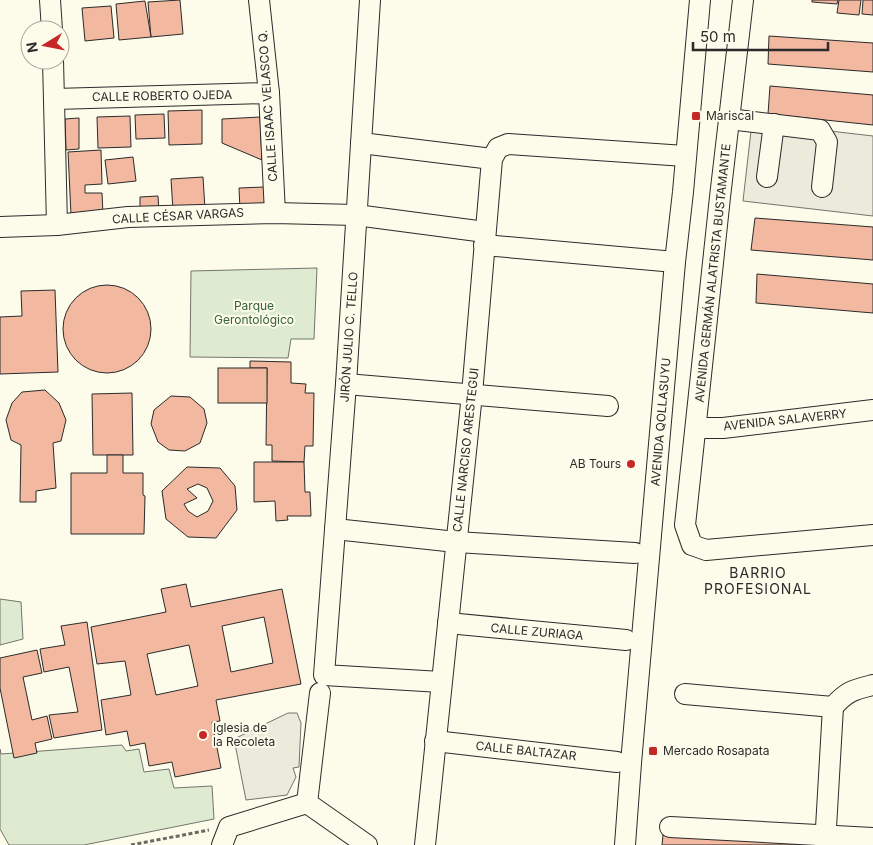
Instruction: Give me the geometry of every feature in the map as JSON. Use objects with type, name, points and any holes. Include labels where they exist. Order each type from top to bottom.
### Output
[{"type":"street","points":[[50,0],[51,20]]},
{"type":"street","name":"CALLE ISAAC VELASCO Q.","points":[[259,0],[269,93],[275,213]]},
{"type":"street","name":"JIRÓN JULIO C. TELLO","points":[[307,804],[322,684],[335,529],[370,0]]},
{"type":"street","name":"AVENIDA QOLLASUYU","points":[[625,845],[685,156],[696,0]]},
{"type":"street","name":"AVENIDA GERMÁN ALATRISTA BUSTAMANTE","points":[[743,0],[685,525],[692,545],[706,550],[873,535]]},
{"type":"street","points":[[54,70],[57,225]]},
{"type":"street","name":"CALLE ROBERTO OJEDA","points":[[55,98],[269,93]]},
{"type":"street","points":[[729,119],[820,130],[827,142],[822,187]]},
{"type":"street","points":[[767,177],[774,124]]},
{"type":"street","points":[[361,144],[492,159],[498,148],[508,144],[685,156]]},
{"type":"street","name":"CALLE NARCISO ARESTEGUI","points":[[425,845],[472,394],[492,159]]},
{"type":"street","name":"CALLE CÉSAR VARGAS","points":[[0,227],[57,225],[128,218],[275,213],[356,215],[484,239],[675,262]]},
{"type":"street","points":[[346,384],[608,406]]},
{"type":"street","name":"AVENIDA SALAVERRY","points":[[696,428],[723,428],[873,410]]},
{"type":"street","points":[[335,529],[456,542],[635,553]]},
{"type":"street","name":"CALLE ZURIAGA","points":[[448,623],[626,640]]},
{"type":"street","points":[[322,684],[441,682]]},
{"type":"street","points":[[825,840],[833,707],[843,695],[873,685]]},
{"type":"street","points":[[685,694],[833,707]]},
{"type":"street","name":"CALLE BALTAZAR","points":[[435,741],[618,762]]},
{"type":"street","points":[[226,836],[307,804],[366,845]]},
{"type":"street","points":[[670,827],[825,840],[873,838]]},
{"type":"path","points":[[131,845],[226,836]]},
{"type":"green space","name":"Parque Gerontológico","points":[[317,268],[314,339],[291,339],[288,358],[190,357],[191,271]]},
{"type":"green space","points":[[0,599],[21,602],[23,639],[0,645]]},
{"type":"green space","points":[[122,745],[126,751],[139,749],[144,772],[169,769],[174,788],[212,786],[214,819],[84,845],[9,845],[0,829],[0,749],[1,754]]},
{"type":"shaded area","points":[[752,122],[873,136],[873,216],[743,201]]},
{"type":"shaded area","points":[[288,713],[297,713],[301,723],[299,767],[293,768],[296,777],[287,795],[246,800],[234,739]]},
{"type":"building","points":[[180,0],[183,34],[151,37],[148,2]]},
{"type":"building","points":[[812,0],[838,0],[837,4],[812,2]]},
{"type":"building","points":[[839,0],[861,0],[859,15],[837,13]]},
{"type":"building","points":[[863,0],[873,0],[873,15],[862,14]]},
{"type":"building","points":[[145,1],[151,37],[119,40],[116,4]]},
{"type":"building","points":[[111,6],[114,38],[85,41],[82,8]]},
{"type":"building","points":[[769,36],[873,43],[873,72],[768,64]]},
{"type":"building","points":[[770,86],[873,95],[873,125],[768,114]]},
{"type":"building","points":[[202,110],[202,144],[169,145],[168,111]]},
{"type":"building","points":[[164,114],[165,138],[136,139],[135,115]]},
{"type":"building","points":[[130,116],[131,147],[98,148],[97,117]]},
{"type":"building","points":[[260,117],[262,160],[222,143],[222,119]]},
{"type":"building","points":[[79,118],[79,149],[66,150],[65,119]]},
{"type":"building","points":[[101,150],[102,184],[85,185],[85,193],[102,193],[103,214],[71,215],[68,152]]},
{"type":"building","points":[[133,157],[136,181],[108,184],[105,160]]},
{"type":"building","points":[[203,177],[205,209],[173,211],[171,179]]},
{"type":"building","points":[[264,187],[265,209],[240,210],[239,188]]},
{"type":"building","points":[[158,196],[159,212],[140,212],[140,197]]},
{"type":"building","points":[[755,218],[873,227],[873,260],[751,250]]},
{"type":"building","points":[[757,274],[873,284],[873,313],[756,303]]},
{"type":"building","points":[[107,285],[124,289],[138,298],[147,312],[151,329],[147,346],[138,360],[124,369],[107,373],[90,369],[76,360],[67,346],[63,329],[67,312],[76,298],[90,289]]},
{"type":"building","points":[[55,290],[58,372],[0,374],[0,317],[22,316],[21,291]]},
{"type":"building","points":[[250,361],[291,362],[291,383],[306,384],[305,393],[314,393],[313,446],[305,446],[304,462],[272,461],[272,445],[266,445],[267,368],[250,368]]},
{"type":"building","points":[[218,368],[267,368],[267,403],[218,403]]},
{"type":"building","points":[[45,390],[59,403],[66,420],[61,441],[53,443],[56,488],[36,491],[36,502],[20,502],[21,445],[11,440],[6,420],[12,403],[22,392]]},
{"type":"building","points":[[132,393],[133,455],[93,455],[92,394]]},
{"type":"building","points":[[171,396],[190,397],[204,409],[207,423],[200,443],[185,451],[169,450],[158,442],[151,424],[154,410]]},
{"type":"building","points":[[107,455],[123,455],[123,473],[143,473],[143,495],[145,496],[144,534],[71,534],[71,473],[107,473]]},
{"type":"building","points":[[254,462],[304,462],[305,492],[310,492],[311,516],[287,516],[288,520],[276,521],[275,501],[254,502]]},
{"type":"building","points":[[187,467],[220,468],[235,486],[237,510],[216,538],[188,537],[166,519],[162,491]],"holes":[[[198,484],[207,488],[213,501],[208,511],[197,517],[188,511],[184,504],[197,498],[187,489]]]},
{"type":"building","points":[[186,584],[191,607],[282,589],[301,684],[216,700],[220,721],[212,722],[221,768],[175,777],[172,762],[149,766],[145,743],[130,746],[127,731],[106,735],[101,700],[131,695],[125,661],[97,664],[91,627],[166,612],[161,589]],"holes":[[[264,617],[273,663],[231,672],[222,626]],[[189,645],[198,686],[156,695],[147,654]]]},
{"type":"building","points":[[87,622],[102,730],[54,738],[49,715],[78,712],[69,667],[44,672],[40,649],[65,645],[61,626]]},
{"type":"building","points":[[37,650],[42,673],[23,677],[32,720],[47,716],[52,739],[35,743],[37,753],[14,758],[0,688],[0,658]]},
{"type":"building","points":[[663,835],[802,843],[801,845],[662,845]]},
{"type":"place","name":"Mariscal","points":[[696,116]]},
{"type":"place","name":"AB Tours","points":[[631,464]]},
{"type":"place","name":"Iglesia de la Recoleta","points":[[203,735]]},
{"type":"place","name":"Mercado Rosapata","points":[[653,751]]},
{"type":"district","name":"BARRIO PROFESIONAL","points":[[758,582]]}]
